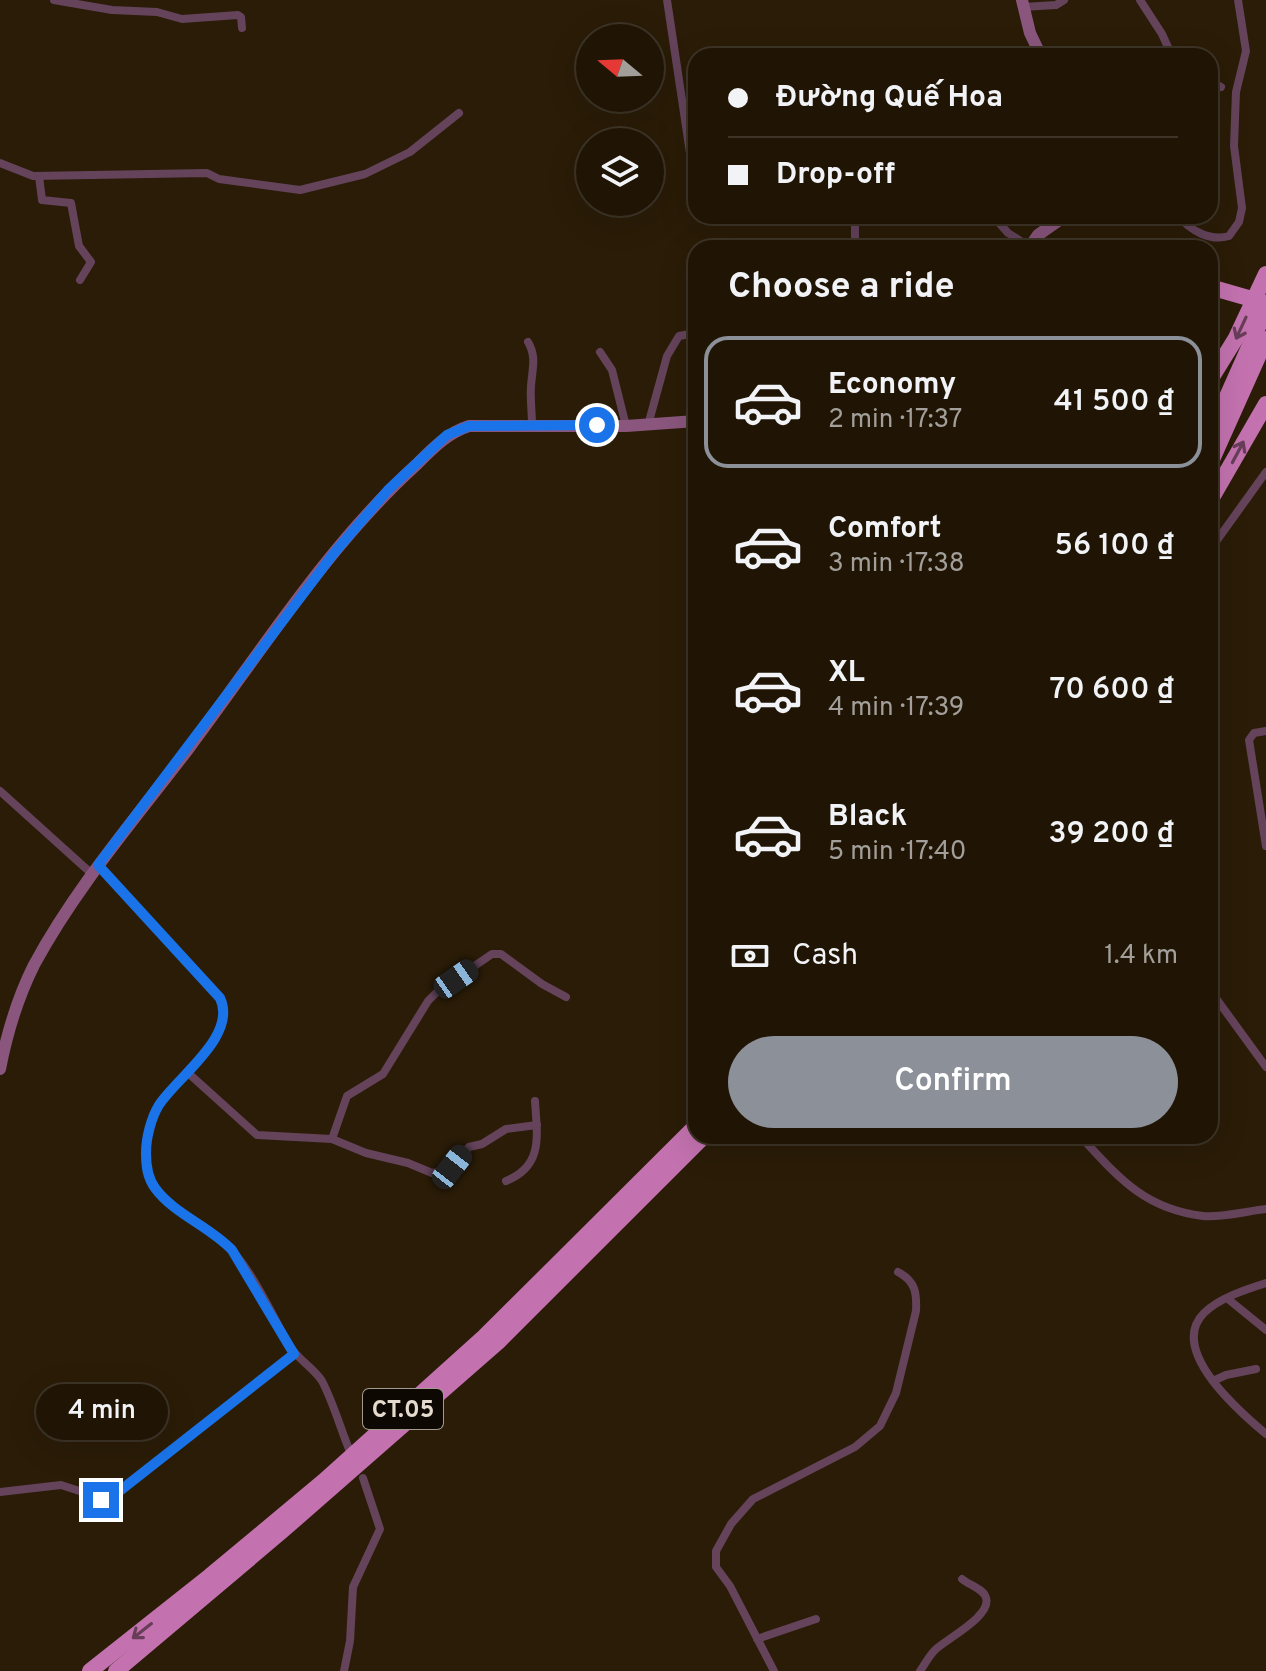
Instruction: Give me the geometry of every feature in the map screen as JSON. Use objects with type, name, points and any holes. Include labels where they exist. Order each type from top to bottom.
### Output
[{"type":"highway","points":[[1218,368],[1230,350],[1266,274]]},
{"type":"highway","points":[[1218,281],[1266,294]]},
{"type":"highway","points":[[1218,290],[1266,306],[1218,417]]},
{"type":"highway","points":[[1218,446],[1266,339]]},
{"type":"highway","points":[[1218,487],[1266,404]]},
{"type":"highway","name":"CT.05","points":[[90,1671],[324,1481],[484,1337],[688,1134]]},
{"type":"highway","name":"CT.05","points":[[116,1671],[498,1342],[696,1144]]},
{"type":"street","points":[[54,0],[157,12],[182,19],[238,15],[242,28]]},
{"type":"street","points":[[667,0],[688,140]]},
{"type":"street","points":[[1037,48],[1023,3],[1056,5],[1064,0]]},
{"type":"street","points":[[1140,0],[1168,48]]},
{"type":"street","points":[[1187,224],[1215,238],[1229,236],[1239,222],[1242,194],[1234,146],[1236,92],[1246,51],[1238,0]]},
{"type":"street","points":[[0,163],[39,176],[207,173],[219,179],[306,189],[373,171],[410,152],[459,113]]},
{"type":"street","points":[[39,176],[42,200],[71,203],[79,246],[91,262],[80,280]]},
{"type":"street","points":[[1000,224],[1018,240]]},
{"type":"street","points":[[1035,240],[1054,224]]},
{"type":"street","points":[[648,425],[667,356],[679,336],[688,334]]},
{"type":"street","points":[[528,342],[534,368],[532,425]]},
{"type":"street","points":[[600,352],[612,370],[626,426]]},
{"type":"street","points":[[0,1069],[25,984],[48,941],[95,870],[334,553],[388,490],[447,435],[469,426],[626,426],[688,422]]},
{"type":"street","points":[[1218,539],[1266,472]]},
{"type":"street","points":[[1266,731],[1254,733],[1249,740],[1261,787],[1266,840]]},
{"type":"street","points":[[0,791],[95,870],[220,998],[224,1016],[215,1037],[164,1098],[154,1115],[146,1146],[149,1178],[167,1201],[232,1250],[294,1354],[322,1382],[349,1449]]},
{"type":"street","points":[[332,1139],[347,1096],[383,1074],[428,1001],[492,954],[501,954],[566,997]]},
{"type":"street","points":[[1218,1001],[1266,1067]]},
{"type":"street","points":[[187,1072],[257,1135],[332,1139],[366,1153],[408,1163],[426,1172],[438,1173],[452,1167],[469,1147],[482,1144],[506,1129],[537,1125]]},
{"type":"street","points":[[506,1181],[519,1176],[531,1164],[537,1125],[535,1101]]},
{"type":"street","points":[[1088,1144],[1127,1184],[1148,1200],[1204,1216],[1266,1209]]},
{"type":"street","points":[[774,1671],[730,1586],[716,1567],[716,1551],[731,1524],[753,1499],[855,1447],[871,1436],[885,1419],[899,1383],[916,1311],[913,1284],[898,1272]]},
{"type":"street","points":[[1266,1283],[1204,1313],[1197,1325],[1195,1345],[1200,1360],[1228,1400],[1266,1434]]},
{"type":"street","points":[[1228,1299],[1266,1330]]},
{"type":"street","points":[[0,1492],[61,1485],[107,1500],[294,1354]]},
{"type":"street","points":[[1213,1381],[1256,1369]]},
{"type":"street","points":[[344,1671],[355,1580],[380,1529],[363,1478]]},
{"type":"street","points":[[920,1671],[937,1648],[975,1620],[986,1607],[984,1594],[962,1579]]},
{"type":"street","points":[[757,1639],[816,1619]]},
{"type":"route","points":[[101,1500],[112,1497],[294,1354],[232,1250],[167,1201],[149,1178],[146,1146],[154,1115],[164,1098],[215,1037],[224,1016],[224,1006],[98,865],[334,553],[388,490],[447,435],[469,426],[597,425]]}]
